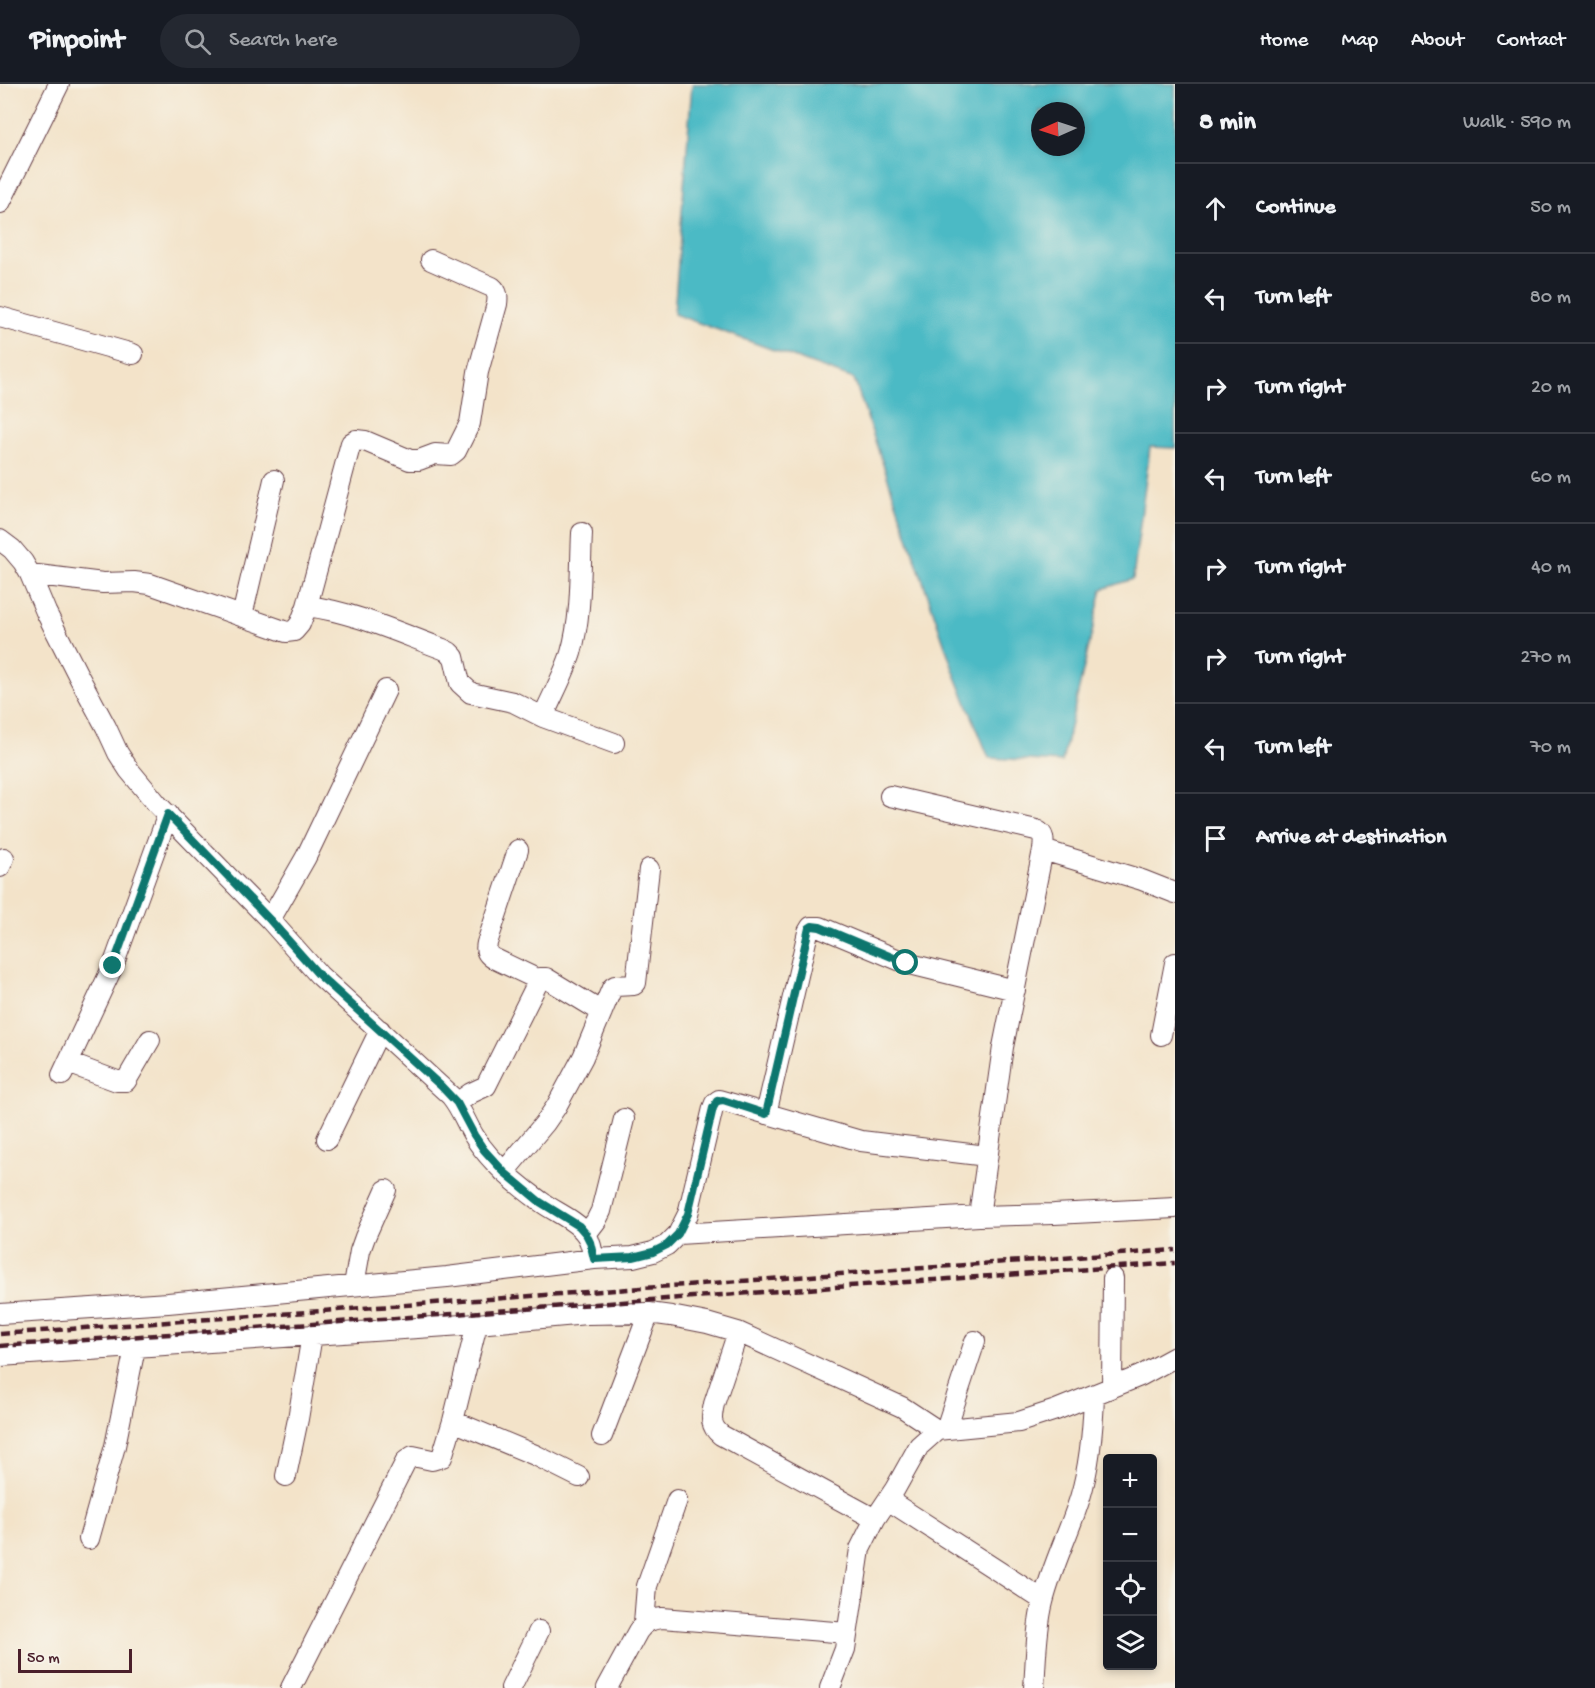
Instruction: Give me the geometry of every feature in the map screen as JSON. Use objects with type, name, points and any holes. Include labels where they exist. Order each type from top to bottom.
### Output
[{"type":"street","points":[[0,204],[59,84]]},
{"type":"street","points":[[30,574],[103,583],[143,582],[281,630],[290,632],[297,628],[307,606],[349,448],[353,441],[360,439],[410,460],[419,460],[435,454],[451,455],[456,451],[470,423],[478,372],[497,304],[497,294],[492,287],[431,260]]},
{"type":"street","points":[[0,317],[134,354]]},
{"type":"street","points":[[242,616],[274,480]]},
{"type":"street","points":[[543,717],[570,655],[575,634],[578,619],[582,533]]},
{"type":"street","points":[[0,540],[18,555],[30,574],[46,612],[118,753],[129,770],[319,975],[457,1103],[484,1150],[504,1172],[540,1202],[579,1226],[590,1242],[594,1259]]},
{"type":"street","points":[[307,606],[348,614],[449,652],[453,657],[460,683],[471,693],[513,702],[543,717],[614,742]]},
{"type":"street","points":[[270,920],[306,857],[386,690]]},
{"type":"street","points":[[890,796],[1036,830],[1042,834],[1043,850],[1003,1047],[979,1216]]},
{"type":"street","points":[[150,1040],[128,1079],[123,1082],[65,1069],[113,966],[168,814]]},
{"type":"street","points":[[518,850],[486,951],[493,958],[539,980]]},
{"type":"street","points":[[1043,850],[1142,880],[1175,893]]},
{"type":"street","points":[[504,1172],[556,1107],[583,1058],[613,987],[636,983],[649,869]]},
{"type":"street","points":[[766,1114],[811,927],[820,927],[906,963],[1015,990]]},
{"type":"street","points":[[1161,1035],[1175,963]]},
{"type":"street","points":[[457,1103],[486,1086],[541,978],[546,978],[602,1012]]},
{"type":"street","points":[[327,1139],[380,1030]]},
{"type":"street","points":[[0,1314],[168,1303],[447,1277],[594,1259],[633,1257],[653,1252],[667,1245],[678,1234],[688,1214],[715,1103],[723,1100],[861,1141],[987,1156]]},
{"type":"street","points":[[586,1234],[601,1211],[624,1119]]},
{"type":"street","points":[[354,1285],[364,1237],[386,1190]]},
{"type":"street","points":[[678,1234],[979,1216],[1175,1208]]},
{"type":"street","points":[[1034,1688],[1043,1600],[1080,1497],[1103,1391],[1113,1278]]},
{"type":"street","points":[[0,1356],[477,1324],[586,1314],[649,1313],[698,1321],[738,1332],[902,1407],[941,1429],[1019,1422],[1056,1410],[1140,1376],[1175,1357]]},
{"type":"street","points":[[602,1437],[649,1313]]},
{"type":"street","points":[[291,1688],[406,1461],[413,1456],[432,1460],[442,1457],[477,1324]]},
{"type":"street","points":[[738,1332],[714,1404],[712,1414],[714,1430],[721,1436],[875,1519]]},
{"type":"street","points":[[285,1476],[298,1419],[312,1335]]},
{"type":"street","points":[[830,1688],[845,1649],[860,1549],[875,1519],[920,1446],[941,1429],[975,1341]]},
{"type":"street","points":[[89,1539],[115,1446],[135,1348]]},
{"type":"street","points":[[453,1421],[535,1455],[579,1478]]},
{"type":"street","points":[[607,1688],[644,1623],[647,1586],[677,1500]]},
{"type":"street","points":[[888,1500],[1043,1600]]},
{"type":"street","points":[[644,1623],[662,1618],[847,1634]]},
{"type":"street","points":[[511,1688],[539,1631]]},
{"type":"water","points":[[692,84],[1175,84],[1175,448],[1150,447],[1133,579],[1102,589],[1062,762],[989,758],[954,672],[854,379],[674,314]]},
{"type":"railway","points":[[0,1334],[1175,1250]]},
{"type":"railway","points":[[0,1346],[1175,1263]]},
{"type":"route","points":[[113,966],[168,814],[270,920],[319,975],[457,1103],[484,1150],[504,1172],[540,1202],[579,1226],[590,1242],[594,1259],[633,1257],[653,1252],[667,1245],[678,1234],[688,1214],[713,1108],[717,1101],[723,1100],[766,1114],[809,928],[820,927],[906,963]]}]
